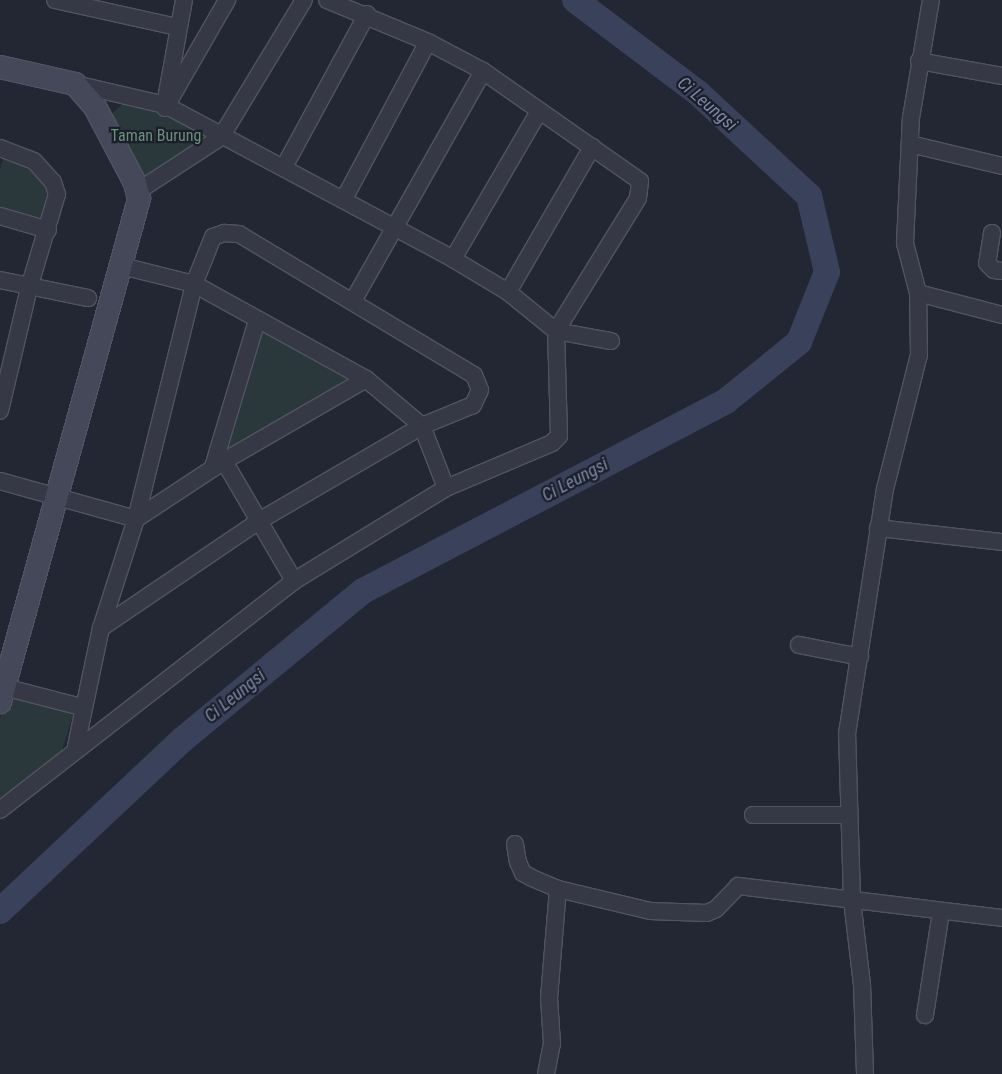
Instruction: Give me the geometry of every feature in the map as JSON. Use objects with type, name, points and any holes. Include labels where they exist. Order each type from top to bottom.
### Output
[{"type":"street","points":[[55,0],[177,26]]},
{"type":"street","points":[[165,106],[177,26],[184,0]]},
{"type":"street","points":[[165,106],[227,0]]},
{"type":"street","points":[[138,191],[221,137],[304,0]]},
{"type":"street","points":[[0,810],[294,581],[446,488],[552,443],[559,436],[556,330],[640,193],[637,176],[539,111],[483,71],[428,42],[367,14],[327,0]]},
{"type":"street","points":[[865,1074],[862,984],[852,900],[847,734],[885,489],[918,370],[920,340],[918,294],[905,243],[910,144],[919,61],[931,0]]},
{"type":"street","points":[[284,167],[367,14]]},
{"type":"street","points":[[344,199],[428,42]]},
{"type":"street","points":[[919,61],[1002,76]]},
{"type":"street","points":[[0,67],[165,106],[221,137],[284,167],[453,258],[508,292],[556,330],[611,340]]},
{"type":"street","points":[[353,301],[396,229],[483,71]]},
{"type":"street","points":[[75,84],[95,107],[138,191],[122,266],[1,692],[82,707]]},
{"type":"street","points":[[453,258],[539,111]]},
{"type":"street","points":[[910,144],[1002,166]]},
{"type":"street","points":[[508,292],[592,147]]},
{"type":"street","points":[[0,148],[30,158],[53,182],[57,194],[48,230],[7,347],[0,410]]},
{"type":"street","points":[[0,216],[48,230]]},
{"type":"street","points":[[992,233],[987,263],[994,270],[1002,271]]},
{"type":"street","points":[[75,751],[82,707],[100,628],[136,519],[194,284],[210,242],[218,234],[239,234],[468,368],[479,383],[478,396],[473,405],[422,426],[259,521],[100,628]]},
{"type":"street","points":[[122,266],[194,284],[366,379],[422,426],[446,488]]},
{"type":"street","points":[[0,280],[29,288],[88,298]]},
{"type":"street","points":[[918,294],[1002,315]]},
{"type":"street","points":[[257,320],[219,464],[259,521],[294,581]]},
{"type":"street","points":[[0,481],[136,519],[219,464],[366,379]]},
{"type":"street","points":[[878,528],[1002,542]]},
{"type":"street","points":[[799,645],[860,657]]},
{"type":"street","points":[[753,815],[848,815]]},
{"type":"street","points":[[515,844],[523,873],[558,889],[650,911],[699,914],[716,910],[738,886],[1002,918]]},
{"type":"street","points":[[546,1074],[552,1044],[549,998],[558,889]]},
{"type":"street","points":[[925,1015],[941,912]]},
{"type":"green space","name":"Taman Burung","points":[[136,92],[227,136],[145,180],[106,119]]},
{"type":"green space","points":[[7,144],[34,150],[67,193],[58,225],[0,211],[0,169]]},
{"type":"green space","points":[[257,320],[366,379],[213,467]]},
{"type":"green space","points":[[8,687],[76,706],[57,766],[0,810],[0,719]]},
{"type":"waterway","name":"Ci Leungsi","points":[[0,911],[182,740],[363,591],[726,401],[799,342],[827,272],[809,196],[698,93],[575,0]]}]
